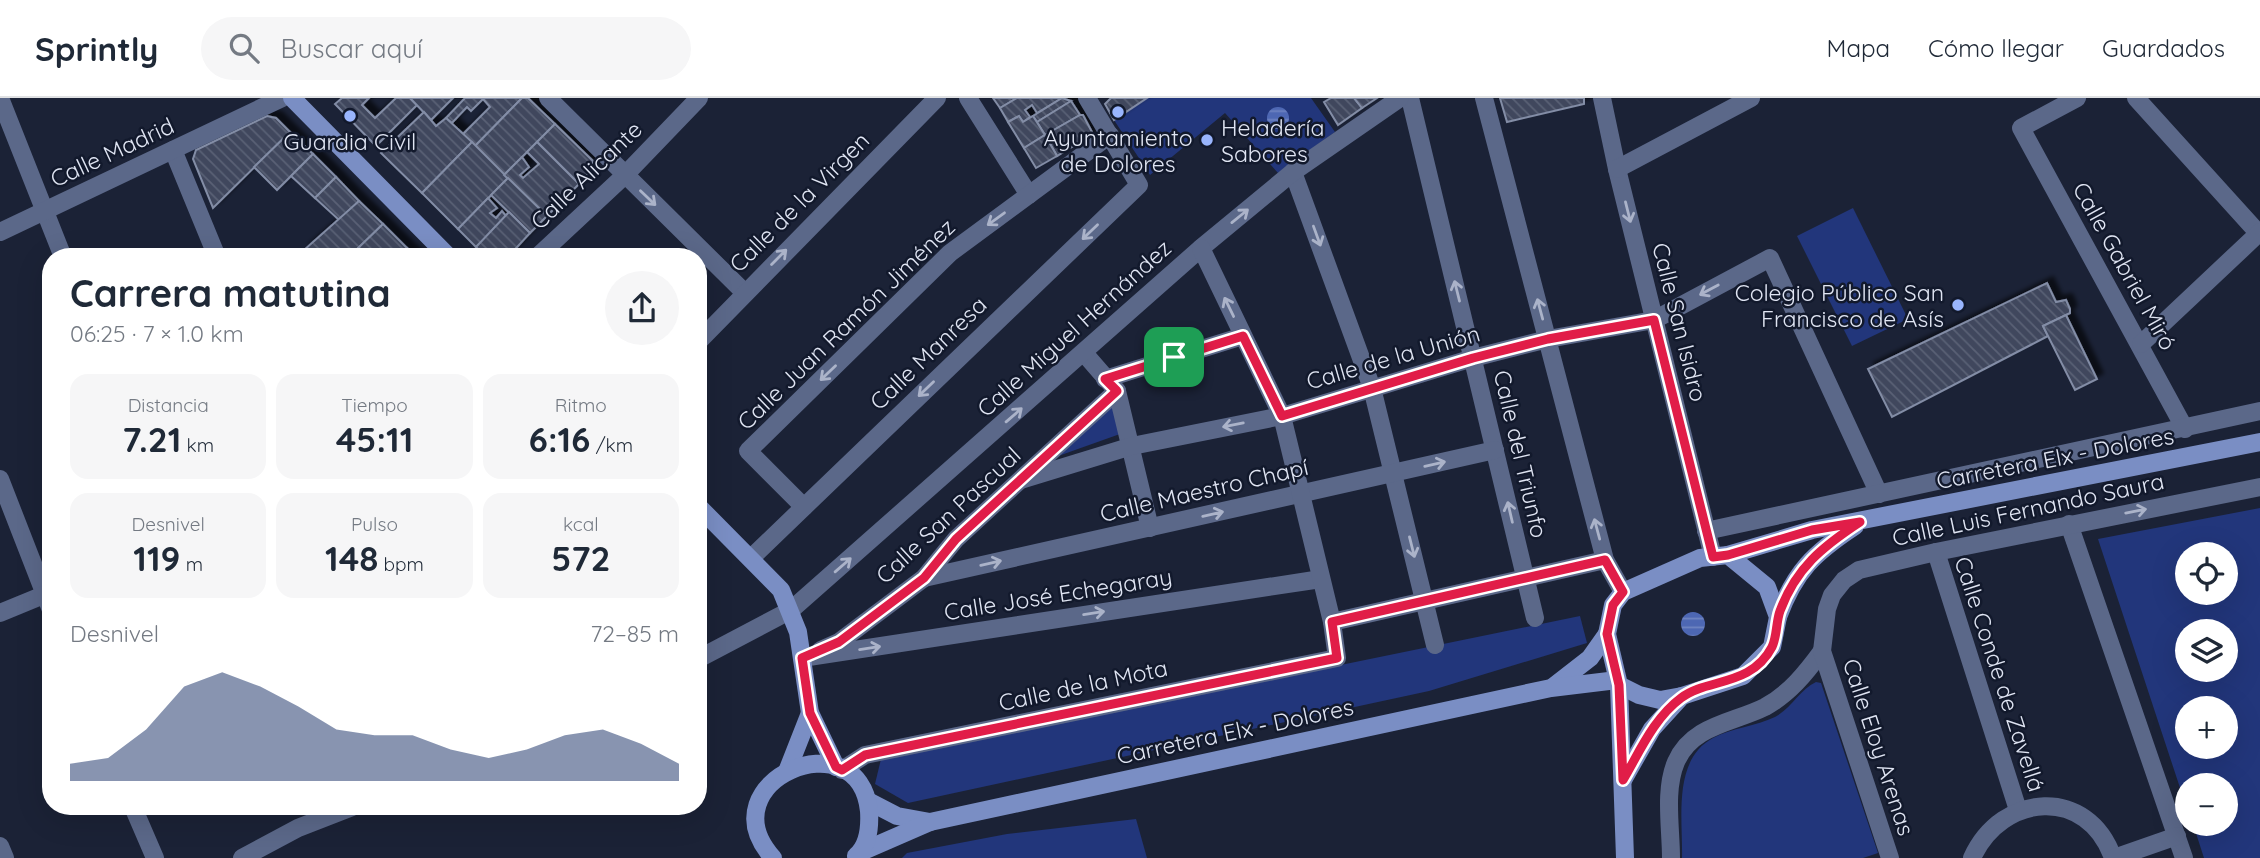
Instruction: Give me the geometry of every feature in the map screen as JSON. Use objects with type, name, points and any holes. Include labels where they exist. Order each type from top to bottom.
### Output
[{"type":"main road","points":[[292,98],[440,248]]},
{"type":"main road","name":"Carretera Elx - Dolores","points":[[1720,556],[1812,530],[2260,442]]},
{"type":"main road","points":[[707,515],[781,590],[791,610],[802,658],[810,713],[839,768],[858,783],[868,801],[870,827],[857,855]]},
{"type":"main road","name":"Carretera Elx - Dolores","points":[[1778,617],[1791,583],[1825,546],[1860,522]]},
{"type":"main road","points":[[1551,688],[1590,658],[1607,634],[1613,605],[1623,592],[1700,558],[1720,556],[1767,587],[1778,617],[1772,647],[1743,676],[1682,696],[1660,700],[1639,695],[1618,682]]},
{"type":"main road","points":[[1607,634],[1618,682],[1625,858]]},
{"type":"main road","name":"Carretera Elx - Dolores","points":[[857,855],[930,822],[1551,688],[1618,682]]},
{"type":"main road","points":[[1623,780],[1651,729],[1682,696]]},
{"type":"main road","points":[[788,769],[810,713]]},
{"type":"main road","points":[[767,855],[759,835],[759,804],[775,777],[788,769],[811,762],[839,768]]},
{"type":"main road","name":"Carretera Elx - Dolores","points":[[868,801],[897,816],[930,822]]},
{"type":"street","points":[[0,98],[59,248]]},
{"type":"street","name":"Calle Madrid","points":[[0,232],[282,98]]},
{"type":"street","points":[[548,98],[699,248]]},
{"type":"street","name":"Calle Alicante","points":[[547,248],[625,176],[699,98]]},
{"type":"street","name":"Calle de la Virgen","points":[[707,332],[937,98]]},
{"type":"street","points":[[968,98],[1029,195]]},
{"type":"street","points":[[1087,98],[1110,135]]},
{"type":"street","name":"Calle Miguel Hernández","points":[[707,654],[791,610],[1201,248],[1293,172],[1400,98]]},
{"type":"street","name":"Calle del Triunfo","points":[[1410,98],[1535,618]]},
{"type":"street","points":[[1484,98],[1605,560],[1623,592]]},
{"type":"street","name":"Calle San Isidro","points":[[1602,98],[1706,531],[1720,556]]},
{"type":"street","points":[[1617,169],[1751,98]]},
{"type":"street","name":"Calle Gabriel Miró","points":[[2077,98],[2021,128],[2185,429]]},
{"type":"street","points":[[2136,98],[2259,233],[2141,344]]},
{"type":"street","name":"Calle Juan Ramón Jiménez","points":[[804,507],[748,452],[950,253],[1110,135]]},
{"type":"street","name":"Calle Manresa","points":[[751,558],[1139,185],[1110,135]]},
{"type":"street","points":[[173,150],[213,248]]},
{"type":"street","points":[[1293,172],[1372,388],[1435,645]]},
{"type":"street","points":[[1201,248],[1282,416],[1332,622],[1605,560]]},
{"type":"street","points":[[707,256],[744,292]]},
{"type":"street","name":"Calle de la Unión","points":[[1021,480],[1132,446],[1282,416],[1473,358],[1548,339],[1654,320],[1770,258],[1879,494]]},
{"type":"street","points":[[1111,385],[1243,336]]},
{"type":"street","points":[[1084,353],[1111,385],[1132,446],[1150,528]]},
{"type":"street","name":"Calle San Pascual","points":[[802,658],[839,642],[924,578],[956,539],[1021,480],[1111,385]]},
{"type":"street","points":[[1706,531],[2260,411]]},
{"type":"street","name":"Calle Maestro Chapí","points":[[924,578],[1495,450]]},
{"type":"street","points":[[0,479],[42,584]]},
{"type":"street","name":"Calle Luis Fernando Saura","points":[[1822,652],[1827,609],[1832,595],[1844,580],[1859,570],[2069,524],[2260,487]]},
{"type":"street","points":[[2069,524],[2175,830]]},
{"type":"street","name":"Calle Conde de Zavellá","points":[[1936,552],[2018,810]]},
{"type":"street","name":"Calle José Echegaray","points":[[802,658],[1321,579]]},
{"type":"street","points":[[0,613],[42,601]]},
{"type":"street","name":"Calle de la Mota","points":[[839,768],[865,755],[1337,658],[1332,622]]},
{"type":"street","points":[[1671,858],[1671,780],[1675,763],[1684,748],[1713,726],[1765,707],[1785,694],[1822,652]]},
{"type":"street","name":"Calle Eloy Arenas","points":[[1822,652],[1890,858]]},
{"type":"street","points":[[1972,858],[1980,839],[1997,822],[2018,810],[2039,806],[2060,808],[2079,815],[2096,828],[2109,845],[2114,858],[2177,836],[2184,858]]},
{"type":"street","points":[[137,815],[155,858]]},
{"type":"street","points":[[242,858],[298,828],[331,815]]},
{"type":"street","points":[[0,846],[5,858]]},
{"type":"shaded area","points":[[1147,98],[1311,98],[1335,132],[1278,173],[1225,113],[1150,175],[1114,120]]},
{"type":"shaded area","points":[[1278,107],[1286,110],[1289,118],[1286,126],[1278,129],[1270,126],[1267,118],[1270,110]]},
{"type":"shaded area","points":[[1853,208],[1908,319],[1852,346],[1797,236]]},
{"type":"shaded area","points":[[1114,405],[1120,434],[1047,460]]},
{"type":"shaded area","points":[[2260,508],[2260,858],[2204,858],[2197,836],[2238,836],[2238,773],[2175,773],[2098,539]]},
{"type":"shaded area","points":[[1693,612],[1702,615],[1705,624],[1702,633],[1693,636],[1684,633],[1681,624],[1684,615]]},
{"type":"shaded area","points":[[1580,616],[1587,643],[1429,691],[908,803],[875,784],[881,759]]},
{"type":"shaded area","points":[[1816,682],[1821,683],[1878,853],[1863,858],[1682,858],[1682,792],[1685,775],[1700,748],[1720,735],[1775,717]]},
{"type":"shaded area","points":[[1136,819],[1147,858],[902,858],[907,853],[1007,834]]},
{"type":"building","points":[[342,98],[369,98],[362,105],[375,118],[396,98],[410,98],[417,105],[376,146],[335,104]]},
{"type":"building","points":[[410,98],[453,98],[431,120]]},
{"type":"building","points":[[465,98],[522,98],[475,146],[463,134],[490,107],[483,99],[471,111],[467,107],[452,123],[446,118]]},
{"type":"building","points":[[522,98],[528,98],[555,124],[504,175],[475,146]]},
{"type":"building","points":[[993,98],[1017,98],[1000,108]]},
{"type":"building","points":[[1017,98],[1062,98],[1037,113],[1032,105],[1025,110],[1030,117],[1023,122],[1019,116],[1008,122],[1000,108]]},
{"type":"building","points":[[1062,98],[1071,101],[1037,122],[1033,116]]},
{"type":"building","name":"Ayuntamiento de Dolores","points":[[1111,98],[1147,98],[1114,120],[1105,104]]},
{"type":"building","points":[[1331,98],[1354,98],[1362,108],[1338,125],[1324,102]]},
{"type":"building","points":[[1354,98],[1377,98],[1362,108]]},
{"type":"building","points":[[1500,98],[1584,98],[1584,104],[1507,122]]},
{"type":"building","points":[[1071,101],[1080,115],[1045,135],[1037,122]]},
{"type":"building","points":[[424,112],[436,126],[446,118],[472,142],[422,193],[381,153]]},
{"type":"building","points":[[1083,115],[1093,134],[1057,156],[1045,135]]},
{"type":"building","points":[[267,116],[276,118],[290,132],[213,208],[193,159],[196,150]]},
{"type":"building","points":[[1019,116],[1023,122],[1033,116],[1045,135],[1024,148],[1008,122]]},
{"type":"building","points":[[555,124],[593,161],[593,168],[579,184],[537,142]]},
{"type":"building","points":[[290,132],[313,154],[277,190],[254,167]]},
{"type":"building","points":[[1045,135],[1057,156],[1036,168],[1024,148]]},
{"type":"building","points":[[472,142],[508,178],[458,229],[422,193]]},
{"type":"building","points":[[537,142],[579,184],[547,216],[504,175],[522,157],[529,167],[520,175],[523,178],[539,164],[527,152]]},
{"type":"building","points":[[313,154],[336,177],[315,198],[291,176]]},
{"type":"building","points":[[336,177],[359,201],[339,220],[315,198]]},
{"type":"building","points":[[508,178],[547,216],[530,233],[491,195]]},
{"type":"building","points":[[488,198],[497,208],[490,213],[496,218],[502,211],[507,217],[476,247],[458,229]]},
{"type":"building","points":[[359,201],[383,224],[358,248],[306,248]]},
{"type":"building","points":[[509,212],[530,233],[516,248],[476,247]]},
{"type":"building","points":[[383,224],[407,248],[358,248]]},
{"type":"building","points":[[2047,283],[2056,302],[2066,300],[2070,309],[2070,313],[2043,326],[2048,336],[1892,417],[1868,369]]},
{"type":"building","points":[[2066,315],[2097,379],[2075,390],[2043,326]]},
{"type":"place","name":"Ayuntamiento de Dolores","points":[[1118,112]]},
{"type":"place","name":"Guardia Civil","points":[[350,116]]},
{"type":"place","name":"Heladería Sabores","points":[[1207,140]]},
{"type":"place","name":"Colegio Público San Francisco de Asís","points":[[1958,305]]},
{"type":"route","points":[[1654,320],[1713,557],[1812,530],[1860,522],[1825,546],[1791,583],[1778,617],[1772,647],[1743,676],[1682,696],[1651,729],[1623,780],[1619,685],[1607,634],[1613,605],[1623,592],[1605,560],[1332,622],[1337,658],[865,755],[842,770],[836,767],[810,713],[802,658],[839,642],[924,578],[956,539],[1117,391],[1105,379],[1174,357],[1243,336],[1282,416],[1473,358],[1548,339],[1654,320]]}]
